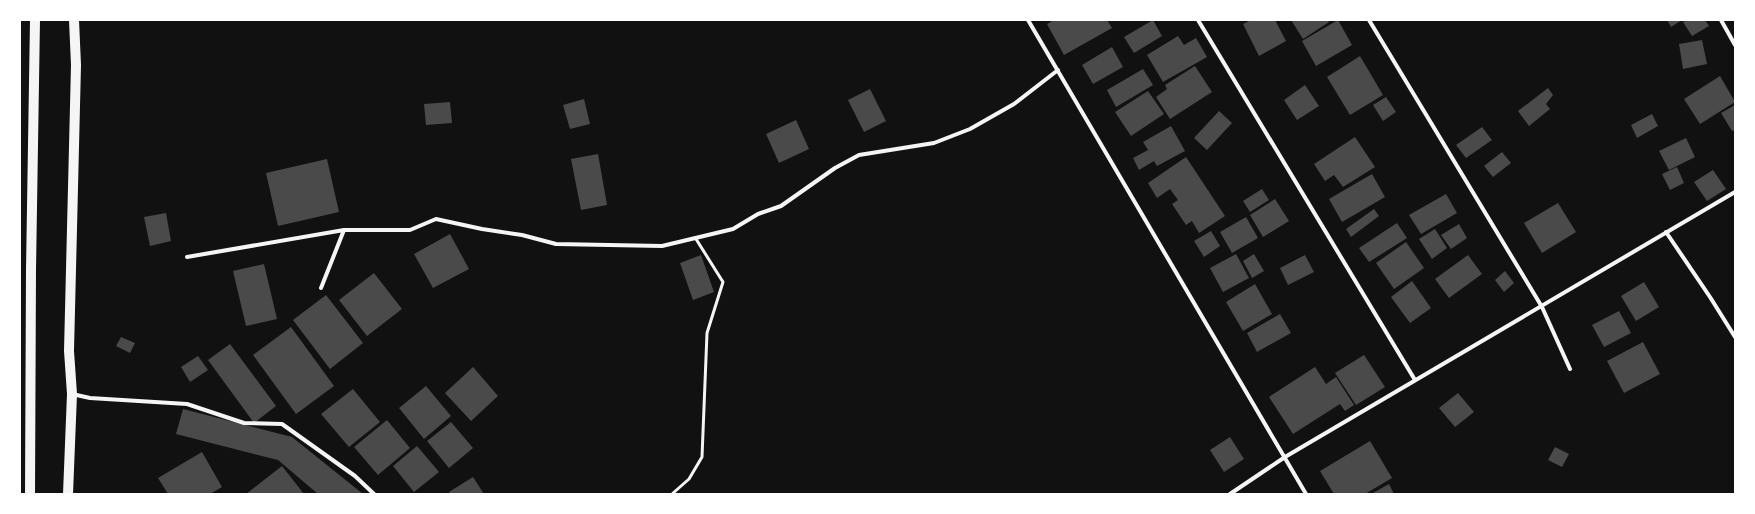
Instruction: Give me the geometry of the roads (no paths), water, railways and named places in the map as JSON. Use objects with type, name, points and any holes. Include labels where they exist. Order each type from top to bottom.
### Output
[{"type":"main road","points":[[30,494],[31,270],[36,20]]},
{"type":"main road","points":[[68,494],[72,394],[69,351],[76,65],[74,20]]},
{"type":"street","points":[[1028,20],[1306,494]]},
{"type":"street","points":[[1198,20],[1415,380]]},
{"type":"street","points":[[1369,20],[1542,307],[1570,369]]},
{"type":"street","points":[[1721,20],[1735,45]]},
{"type":"street","points":[[187,257],[344,230],[410,230],[436,219],[482,229],[522,235],[556,244],[662,246],[696,239],[733,229],[758,214],[781,206],[835,168],[859,155],[934,143],[970,129],[1014,104],[1058,70]]},
{"type":"street","points":[[1230,494],[1285,457],[1735,192]]},
{"type":"street","points":[[321,288],[344,230]]},
{"type":"street","points":[[1666,232],[1735,337]]},
{"type":"street","points":[[72,394],[90,398],[187,404],[244,424],[282,424],[355,476],[374,494]]},
{"type":"lane","points":[[672,494],[689,479],[702,457],[707,333],[723,282],[696,239]]}]
